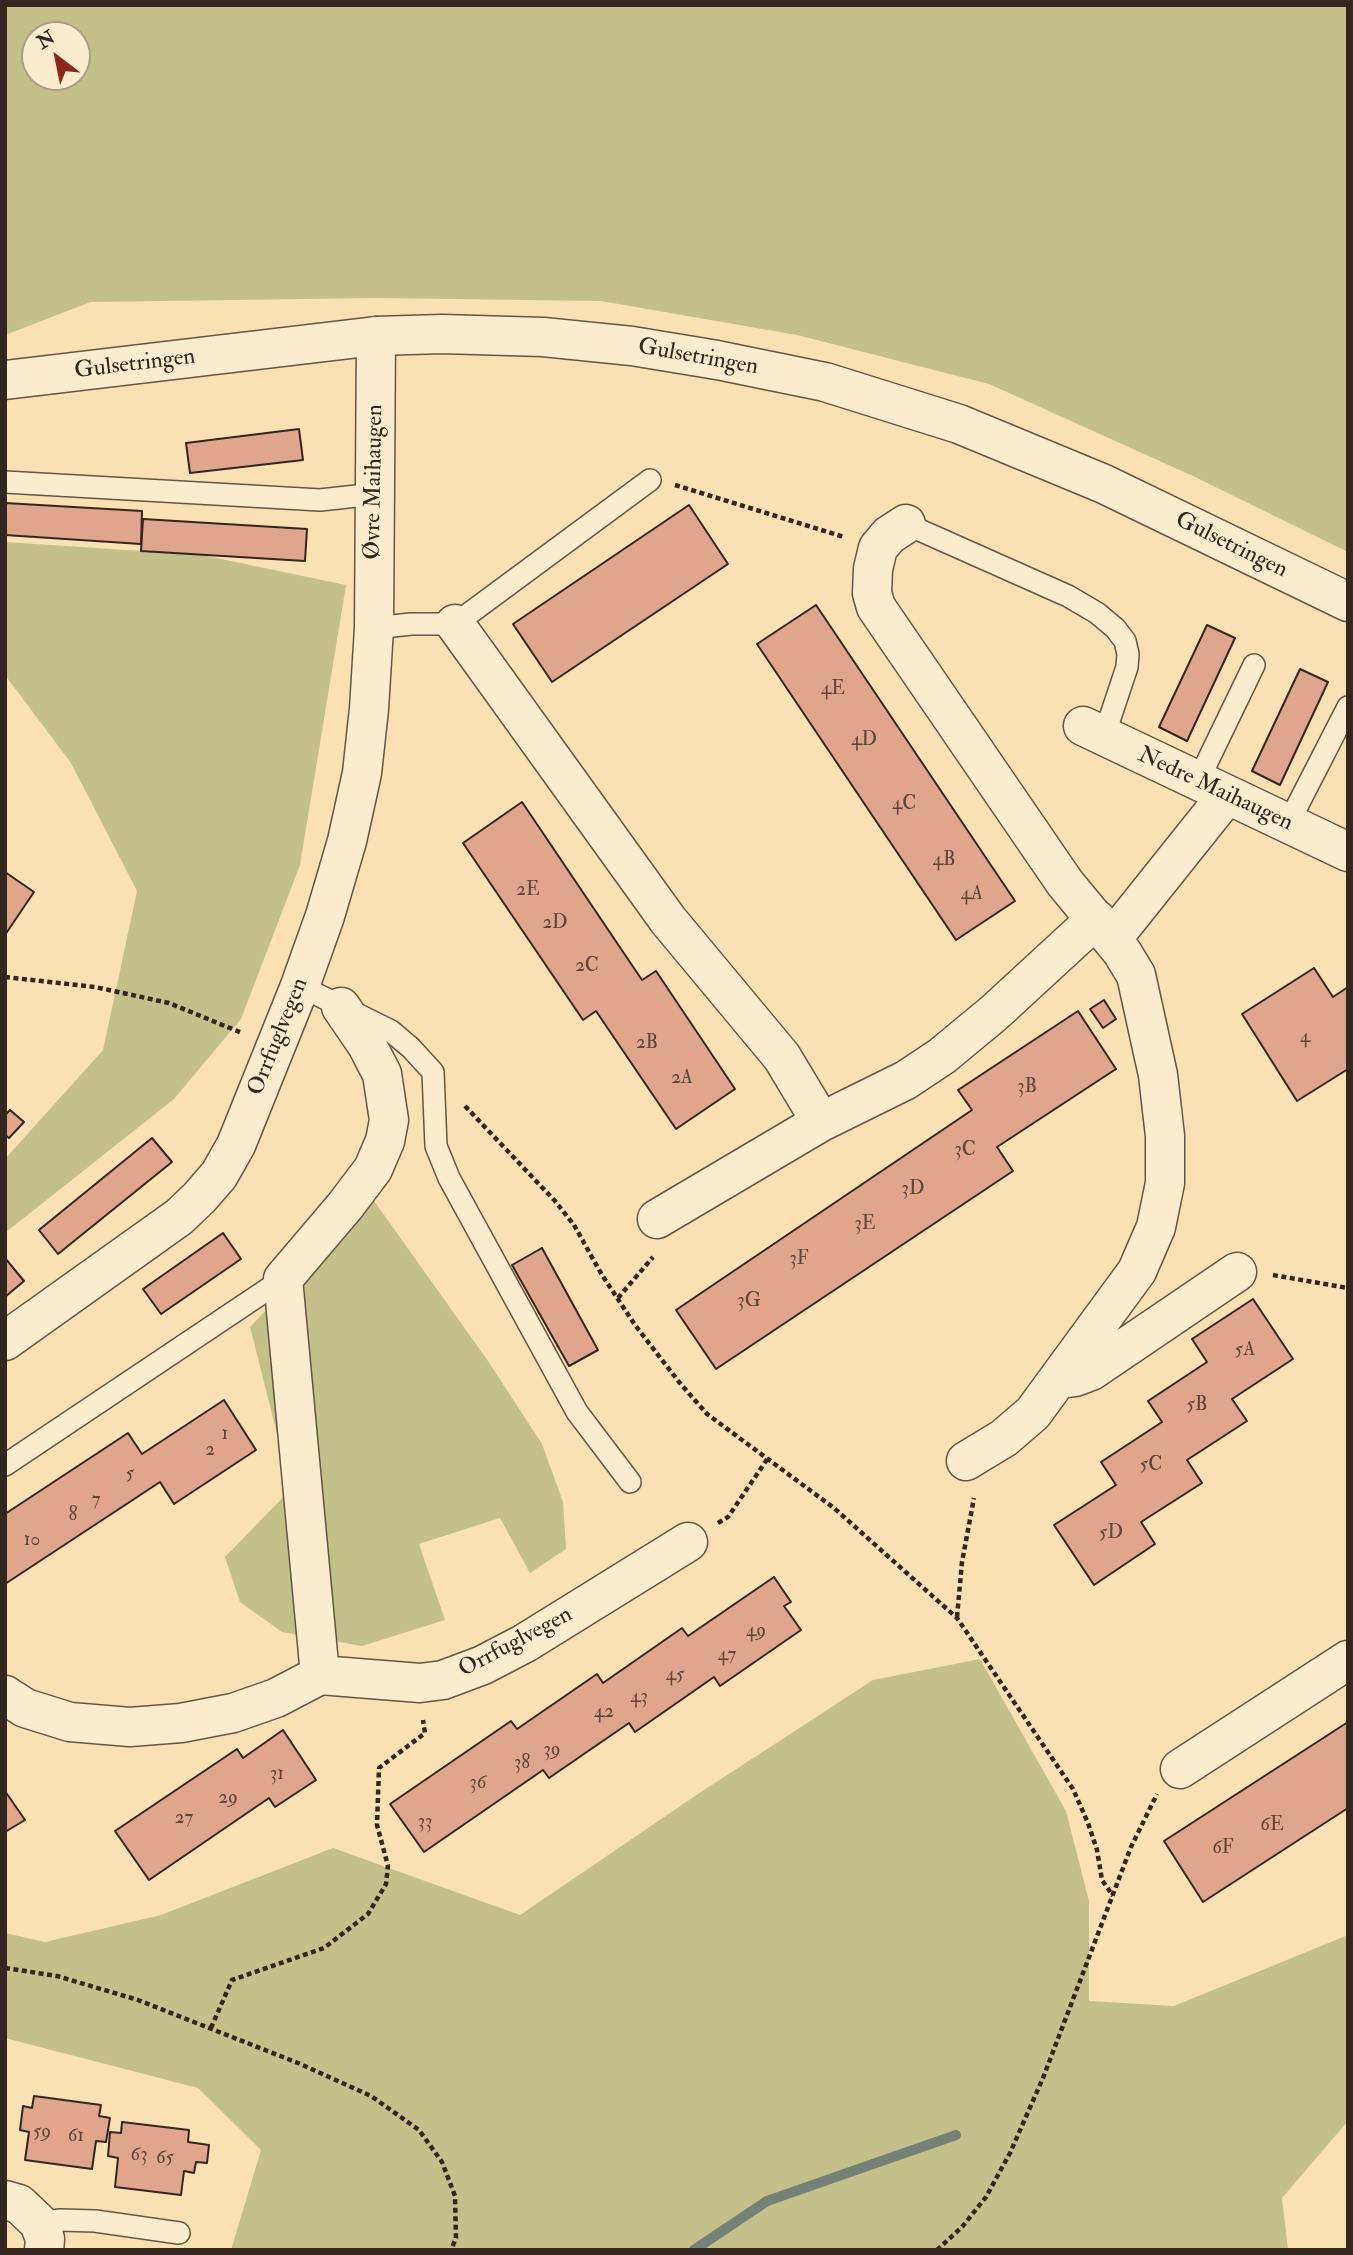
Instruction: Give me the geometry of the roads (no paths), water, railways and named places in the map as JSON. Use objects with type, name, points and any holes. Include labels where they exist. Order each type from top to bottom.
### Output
[{"type":"street","name":"Gulsetringen","points":[[5,380],[376,336],[442,334],[543,337],[632,346],[717,360],[825,382],[959,424],[1104,484],[1348,603]]},
{"type":"street","name":"Øvre Maihaugen","points":[[373,628],[376,336]]},
{"type":"street","points":[[892,536],[873,569],[872,593],[876,607],[1065,883],[1104,929],[1136,975],[1158,1075],[1165,1136],[1164,1183],[1156,1227],[1137,1271],[1033,1413],[1004,1438],[966,1461]]},
{"type":"street","points":[[455,624],[668,920],[782,1057],[821,1122]]},
{"type":"street","name":"Orrfuglvegen","points":[[5,1341],[178,1217],[219,1175],[236,1145],[300,986],[325,916],[347,841],[362,773],[369,709],[373,628]]},
{"type":"street","name":"Nedre Maihaugen","points":[[1093,731],[1348,852]]},
{"type":"street","points":[[657,1219],[821,1122],[905,1080],[942,1056],[1104,929],[1213,788]]},
{"type":"street","points":[[5,1695],[25,1708],[70,1722],[130,1727],[181,1723],[233,1713],[276,1698],[320,1675],[283,1279],[373,1169],[385,1141],[389,1120],[382,1074],[341,1007]]},
{"type":"street","points":[[1060,1379],[1091,1371],[1237,1272]]},
{"type":"street","name":"Orrfuglvegen","points":[[320,1675],[420,1684],[443,1680],[483,1665],[525,1643],[688,1542]]},
{"type":"street","points":[[1180,1769],[1348,1660]]},
{"type":"street","points":[[5,2200],[19,2204],[42,2236]]},
{"type":"lane","points":[[373,628],[411,624],[455,624],[650,480]]},
{"type":"lane","points":[[5,482],[320,500],[375,494]]},
{"type":"lane","points":[[892,536],[1068,596],[1097,612],[1115,628],[1125,641],[1127,667],[1093,731]]},
{"type":"lane","points":[[1213,788],[1254,665]]},
{"type":"lane","points":[[1288,824],[1348,707]]},
{"type":"lane","points":[[300,986],[391,1031],[433,1072],[436,1146],[449,1178],[576,1412],[630,1482]]},
{"type":"lane","points":[[5,1465],[283,1279]]},
{"type":"lane","points":[[42,2236],[60,2220],[95,2221],[179,2233]]},
{"type":"waterway","points":[[694,2250],[767,2201],[956,2135]]}]
